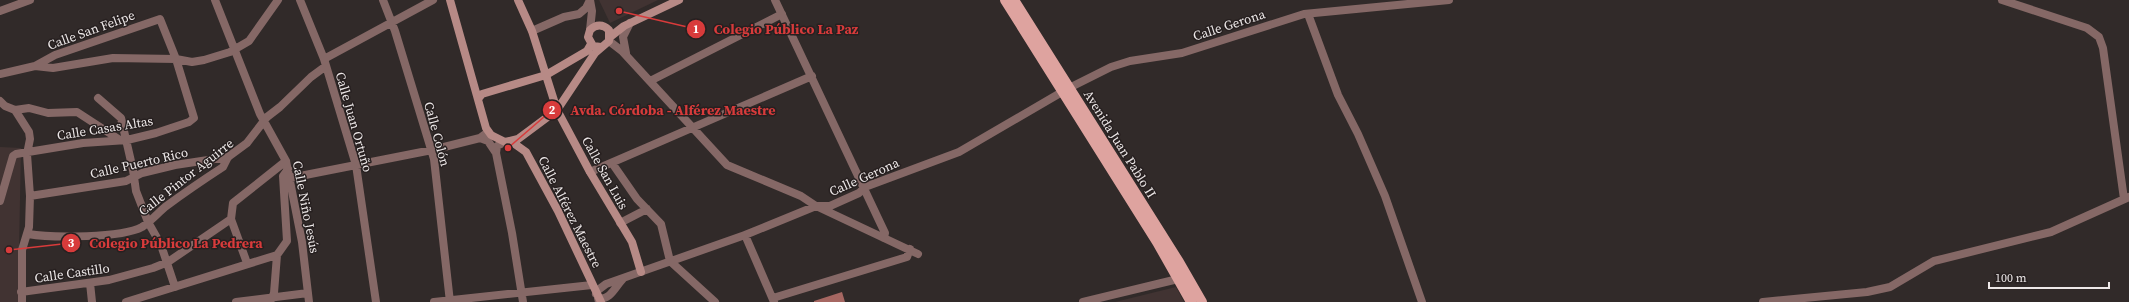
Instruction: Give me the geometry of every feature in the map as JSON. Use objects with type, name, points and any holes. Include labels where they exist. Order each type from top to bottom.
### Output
[{"type":"main road","points":[[450,0],[488,132]]},
{"type":"main road","name":"Calle San Luis","points":[[518,0],[532,31],[557,110],[590,172],[634,246],[641,272]]},
{"type":"main road","points":[[601,47],[591,44],[588,38],[592,27],[600,25],[606,28],[627,24],[679,0]]},
{"type":"main road","name":"Avenida Juan Pablo II","points":[[1005,0],[1066,90],[1202,302]]},
{"type":"main road","name":"Avenida Juan Pablo II","points":[[1014,0],[1191,302]]},
{"type":"main road","points":[[509,142],[557,110],[601,47],[627,24]]},
{"type":"main road","points":[[606,28],[610,39]]},
{"type":"main road","points":[[478,99],[482,94],[546,75],[589,49],[591,44]]},
{"type":"main road","name":"Calle Alférez Maestre","points":[[488,132],[497,139],[509,142],[526,152],[568,230],[599,299]]},
{"type":"street","points":[[0,11],[30,0]]},
{"type":"street","name":"Calle Niño Jesús","points":[[215,0],[264,122],[287,165],[302,242],[309,298]]},
{"type":"street","points":[[0,74],[35,66],[53,68],[113,58],[200,61],[234,49],[253,38],[278,0]]},
{"type":"street","name":"Calle Juan Ortuño","points":[[300,0],[325,63],[356,165],[376,302]]},
{"type":"street","name":"Calle Colón","points":[[383,0],[392,22],[432,150],[450,301]]},
{"type":"street","name":"Calle Pintor Aguirre","points":[[28,234],[44,236],[112,234],[133,230],[148,222],[166,207],[223,167],[228,157],[243,147],[267,117],[280,107],[325,63],[392,22],[433,0]]},
{"type":"street","points":[[532,31],[564,17],[575,16],[584,11],[590,0]]},
{"type":"street","points":[[590,0],[592,27]]},
{"type":"street","points":[[775,0],[865,187],[885,233],[884,238]]},
{"type":"street","name":"Calle Gerona","points":[[599,299],[598,290],[606,284],[745,235],[816,206],[830,206],[859,193],[865,187],[959,152],[1066,90],[1111,67],[1130,61],[1182,53],[1288,18],[1308,14],[1449,0]]},
{"type":"street","points":[[1763,302],[1867,292],[1890,288],[1934,260],[2050,232],[2126,198],[2103,48],[2099,37],[2087,28],[2002,0]]},
{"type":"street","points":[[650,81],[782,14]]},
{"type":"street","points":[[1308,14],[1338,95],[1358,134],[1385,196],[1422,302]]},
{"type":"street","points":[[575,16],[592,27]]},
{"type":"street","name":"Calle San Felipe","points":[[35,66],[55,55],[159,19],[163,22],[176,59]]},
{"type":"street","points":[[627,24],[623,41],[624,49],[631,60]]},
{"type":"street","points":[[610,39],[727,165],[801,196],[816,206],[918,254]]},
{"type":"street","name":"Calle Casas Altas","points":[[0,201],[13,156],[83,143],[123,140],[156,133],[193,119],[194,114],[176,59]]},
{"type":"street","points":[[590,172],[812,76]]},
{"type":"street","points":[[98,98],[121,118],[123,140],[136,191],[148,222],[161,244],[175,287]]},
{"type":"street","points":[[0,101],[5,106],[15,110],[29,108],[48,113],[77,112],[123,140]]},
{"type":"street","points":[[15,110],[30,135],[27,154],[30,196],[28,234],[22,250],[22,302]]},
{"type":"street","points":[[290,178],[432,150],[480,138],[488,132]]},
{"type":"street","points":[[480,138],[488,141],[496,153]]},
{"type":"street","points":[[509,142],[497,146],[496,153],[523,302]]},
{"type":"street","name":"Calle Puerto Rico","points":[[30,196],[126,181],[133,176],[175,165],[228,157]]},
{"type":"street","points":[[612,163],[637,199],[647,208],[663,227],[670,261],[715,302]]},
{"type":"street","points":[[246,264],[231,220],[233,203],[287,165]]},
{"type":"street","points":[[271,300],[277,256],[287,241],[283,176],[287,165]]},
{"type":"street","name":"Calle San Luis","points":[[620,224],[647,208]]},
{"type":"street","name":"Calle Castillo","points":[[21,292],[118,278],[168,262],[231,220]]},
{"type":"street","points":[[745,235],[773,300],[907,257],[910,249]]},
{"type":"street","points":[[126,302],[246,264],[277,256]]},
{"type":"street","points":[[1083,302],[1178,279]]},
{"type":"street","points":[[90,283],[92,302]]},
{"type":"street","points":[[434,302],[592,285]]},
{"type":"street","points":[[236,302],[309,298]]},
{"type":"shaded area","points":[[599,0],[658,0],[610,23]]},
{"type":"shaded area","points":[[0,147],[21,148],[18,302],[0,302]]},
{"type":"shaded area","points":[[1176,287],[1184,302],[1115,302]]},
{"type":"shaded area","points":[[842,292],[845,302],[814,302],[814,301]]},
{"type":"place","name":"Colegio Público La Paz","points":[[619,11]]},
{"type":"place","name":"Avda. Córdoba - Alférez Maestre","points":[[508,148]]},
{"type":"place","name":"Colegio Público La Pedrera","points":[[9,250]]}]
